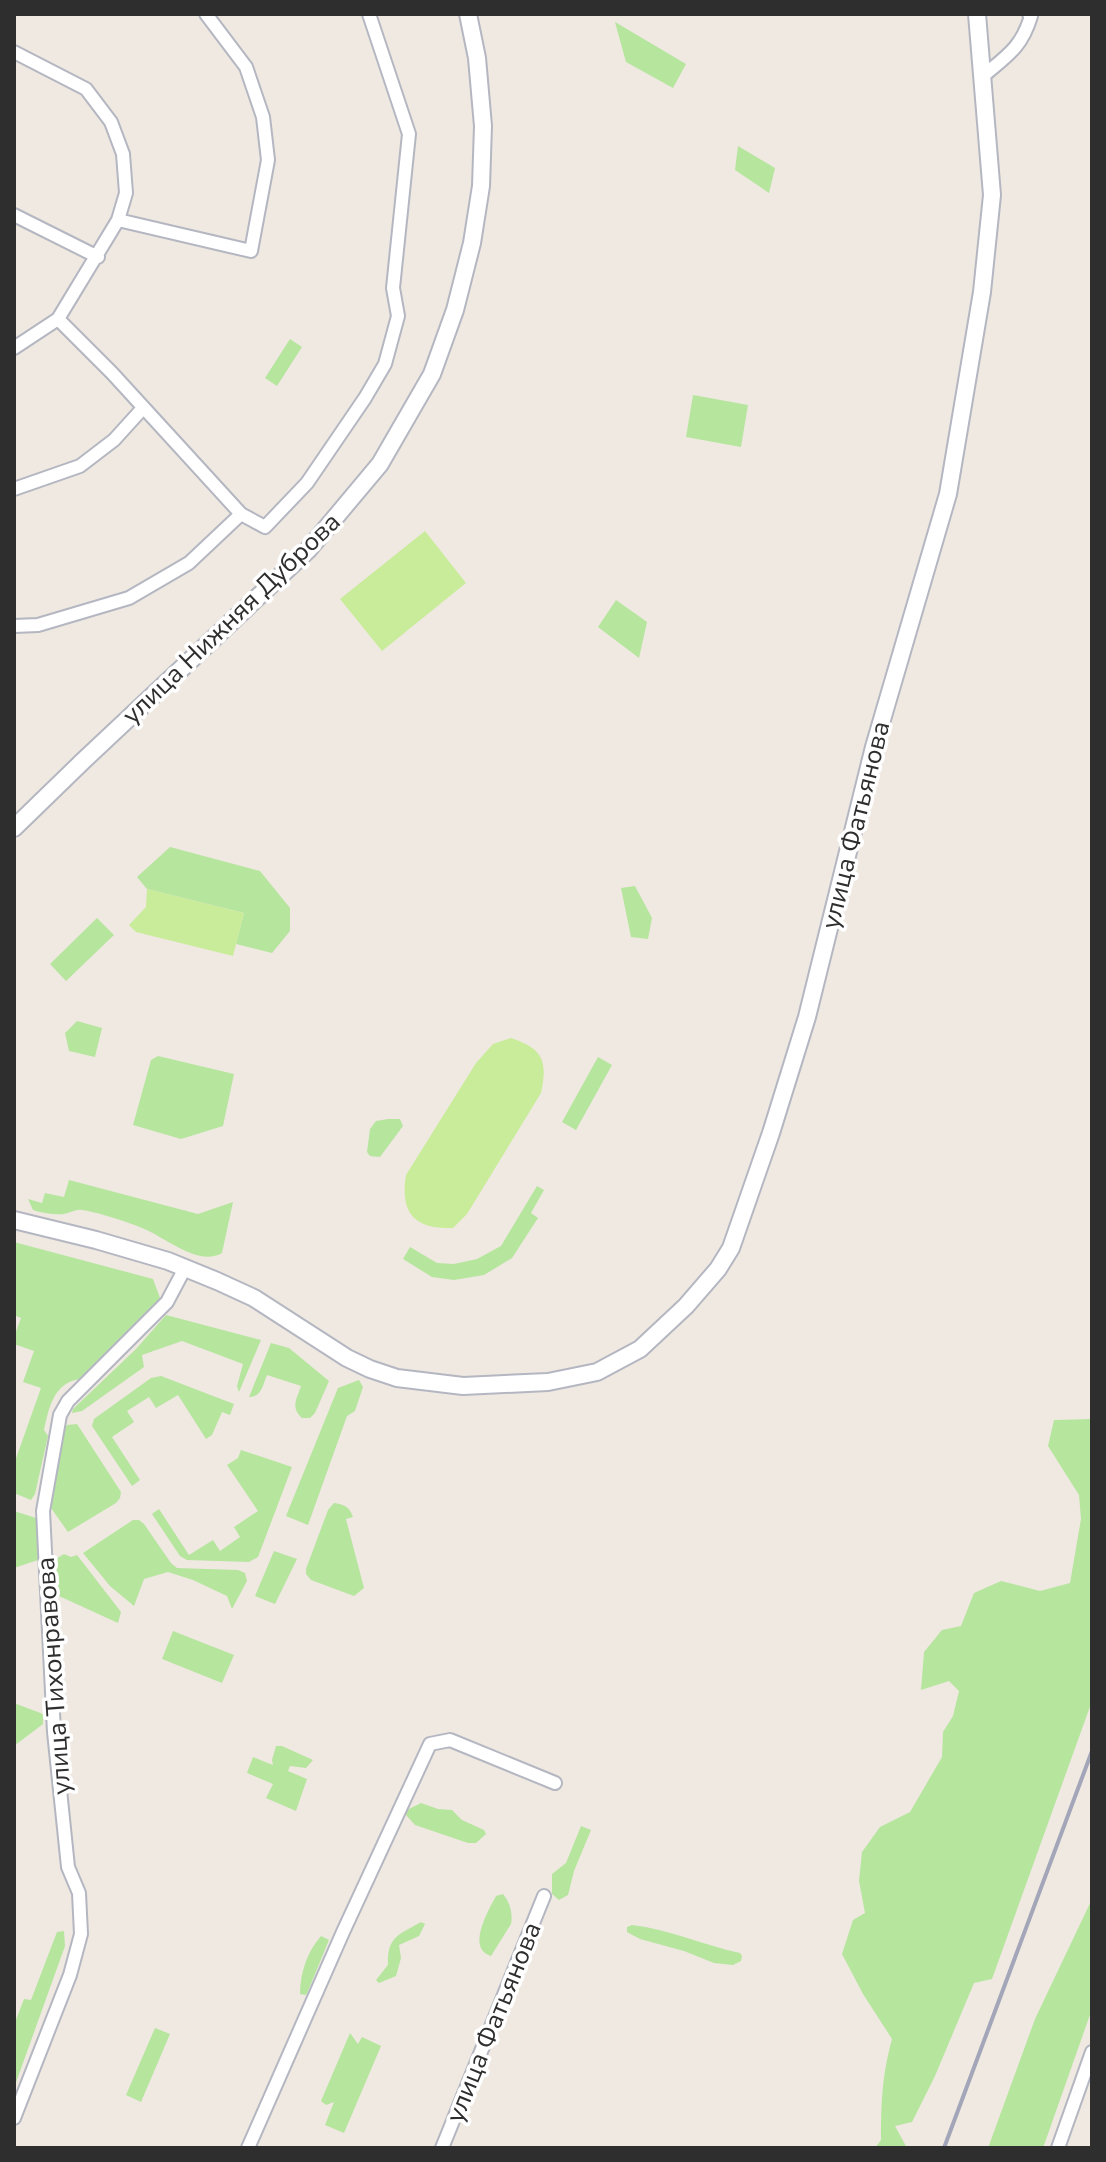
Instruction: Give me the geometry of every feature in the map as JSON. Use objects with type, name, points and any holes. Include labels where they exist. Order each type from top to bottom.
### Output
[{"type":"street","points":[[118,220],[251,251],[268,160],[263,117],[246,67],[206,14]]},
{"type":"street","points":[[58,319],[112,373],[241,514],[265,527],[307,483],[365,398],[385,364],[398,316],[393,288],[409,134],[369,14]]},
{"type":"street","name":"улица Нижняя Дуброва","points":[[14,828],[308,550],[380,464],[432,374],[455,310],[472,243],[481,186],[483,126],[477,58],[468,14]]},
{"type":"street","name":"улица Фатьянова","points":[[14,1220],[96,1240],[185,1268],[254,1298],[347,1358],[370,1369],[397,1378],[463,1386],[548,1382],[597,1372],[640,1349],[686,1306],[718,1269],[731,1248],[807,1017],[874,747],[948,494],[982,292],[992,195],[977,14]]},
{"type":"street","points":[[983,76],[1026,34],[1029,14]]},
{"type":"street","points":[[14,52],[86,89],[111,122],[123,154],[126,193],[118,220],[58,319],[14,348]]},
{"type":"street","points":[[14,215],[98,257]]},
{"type":"street","points":[[14,489],[80,466],[114,440],[143,408]]},
{"type":"street","points":[[14,626],[38,625],[129,598],[189,563],[241,514]]},
{"type":"street","name":"улица Тихонравова","points":[[14,2118],[70,1975],[81,1934],[79,1893],[68,1867],[54,1732],[43,1511],[60,1415],[68,1401],[167,1302],[185,1268]]},
{"type":"street","points":[[248,2148],[430,1744],[450,1740],[555,1783]]},
{"type":"street","name":"улица Фатьянова","points":[[442,2148],[544,1896]]},
{"type":"street","points":[[1058,2148],[1092,2052]]},
{"type":"green space","points":[[615,22],[686,64],[673,88],[626,62]]},
{"type":"green space","points":[[738,146],[775,168],[769,193],[735,170]]},
{"type":"green space","points":[[290,339],[302,347],[277,386],[265,378]]},
{"type":"green space","points":[[693,395],[748,405],[741,447],[686,437]]},
{"type":"green space","points":[[425,531],[466,583],[382,651],[340,599]]},
{"type":"green space","points":[[616,600],[647,622],[639,658],[598,627]]},
{"type":"green space","points":[[170,847],[260,871],[290,908],[290,931],[272,953],[236,944],[244,913],[147,889],[137,877]]},
{"type":"green space","points":[[635,886],[652,918],[648,939],[631,937],[621,888]]},
{"type":"green space","points":[[147,889],[244,913],[233,956],[136,932],[129,925],[146,907]]},
{"type":"green space","points":[[97,918],[114,935],[66,981],[50,964]]},
{"type":"green space","points":[[77,1021],[102,1028],[95,1057],[69,1051],[65,1033]]},
{"type":"green space","points":[[511,1038],[530,1047],[541,1057],[544,1072],[541,1093],[467,1214],[453,1228],[419,1222],[408,1209],[405,1199],[406,1175],[476,1063],[493,1044]]},
{"type":"green space","points":[[158,1056],[234,1074],[223,1126],[181,1139],[133,1125],[151,1060]]},
{"type":"green space","points":[[598,1057],[612,1065],[576,1130],[562,1122]]},
{"type":"green space","points":[[400,1119],[403,1126],[380,1157],[370,1156],[367,1152],[370,1129],[376,1121]]},
{"type":"green space","points":[[69,1180],[198,1214],[233,1202],[222,1253],[213,1256],[192,1254],[142,1228],[88,1211],[56,1214],[33,1210],[28,1199],[42,1203],[45,1193],[64,1197]]},
{"type":"green space","points":[[537,1186],[544,1190],[531,1213],[538,1218],[512,1258],[484,1275],[454,1280],[432,1277],[403,1259],[410,1247],[437,1263],[454,1264],[477,1259],[501,1246]]},
{"type":"green space","points":[[14,1242],[153,1279],[160,1298],[81,1379],[65,1385],[54,1397],[44,1430],[48,1436],[31,1500],[14,1493],[14,1464],[41,1388],[23,1382],[34,1351],[14,1344],[21,1318],[14,1315]]},
{"type":"green space","points":[[166,1315],[261,1340],[239,1392],[237,1386],[243,1364],[182,1341],[142,1355],[144,1367],[82,1411],[72,1413],[73,1409],[136,1349]]},
{"type":"green space","points":[[271,1343],[289,1348],[329,1381],[310,1418],[302,1418],[296,1410],[301,1386],[267,1375],[259,1392],[249,1397]]},
{"type":"green space","points":[[161,1376],[234,1404],[230,1415],[222,1412],[212,1435],[206,1439],[178,1395],[156,1408],[149,1397],[127,1411],[134,1422],[112,1437],[140,1480],[132,1486],[92,1426],[94,1419],[151,1378]]},
{"type":"green space","points":[[359,1380],[363,1387],[355,1411],[347,1416],[308,1525],[286,1516],[338,1388]]},
{"type":"green space","points":[[1092,1419],[1092,1701],[992,1979],[974,1983],[912,2122],[895,2126],[907,2148],[875,2148],[881,2140],[883,2090],[892,2039],[842,1954],[853,1920],[865,1913],[859,1881],[862,1852],[880,1827],[910,1812],[942,1757],[943,1732],[953,1716],[959,1691],[949,1681],[921,1690],[924,1652],[942,1630],[961,1626],[974,1593],[1001,1581],[1040,1591],[1070,1583],[1081,1519],[1079,1495],[1048,1446],[1054,1420]]},
{"type":"green space","points":[[77,1424],[121,1492],[116,1503],[68,1532],[51,1508],[64,1429],[67,1425]]},
{"type":"green space","points":[[241,1450],[292,1467],[258,1557],[249,1562],[187,1560],[180,1556],[152,1514],[159,1509],[189,1555],[213,1540],[220,1551],[240,1537],[234,1527],[258,1511],[227,1465],[238,1458]]},
{"type":"green space","points":[[334,1503],[346,1507],[353,1517],[346,1519],[364,1588],[354,1596],[311,1580],[306,1574],[328,1510]]},
{"type":"green space","points":[[14,1511],[36,1518],[38,1560],[14,1568]]},
{"type":"green space","points":[[133,1520],[144,1524],[177,1568],[238,1570],[245,1573],[247,1581],[232,1609],[227,1596],[168,1572],[144,1579],[134,1606],[110,1586],[83,1553]]},
{"type":"green space","points":[[274,1551],[297,1559],[275,1604],[255,1596]]},
{"type":"green space","points":[[64,1554],[71,1557],[77,1555],[121,1612],[118,1623],[59,1596],[54,1560]]},
{"type":"green space","points":[[173,1631],[234,1655],[222,1683],[162,1659]]},
{"type":"green space","points":[[14,1703],[43,1714],[43,1724],[14,1746]]},
{"type":"green space","points":[[276,1746],[313,1760],[306,1768],[290,1766],[288,1771],[307,1779],[296,1811],[266,1798],[273,1784],[247,1773],[253,1757],[273,1765]]},
{"type":"green space","points":[[421,1803],[452,1810],[462,1820],[484,1830],[486,1834],[476,1843],[468,1843],[415,1825],[406,1815],[407,1810]]},
{"type":"green space","points":[[581,1826],[591,1830],[568,1895],[559,1900],[552,1894],[552,1874],[566,1863]]},
{"type":"green space","points":[[503,1894],[510,1908],[511,1924],[491,1956],[480,1946],[479,1938],[496,1896]]},
{"type":"green space","points":[[1092,1899],[1092,2009],[1043,2148],[988,2148],[1035,2019]]},
{"type":"green space","points":[[421,1922],[425,1924],[419,1936],[399,1945],[401,1958],[396,1976],[379,1983],[376,1980],[388,1965],[392,1943],[400,1934]]},
{"type":"green space","points":[[632,1925],[740,1953],[741,1961],[733,1965],[714,1963],[640,1939],[627,1932],[627,1927]]},
{"type":"green space","points":[[64,1931],[65,1946],[14,2088],[14,2025],[24,1999],[31,2000],[57,1932]]},
{"type":"green space","points":[[321,1936],[329,1940],[306,1995],[300,1994],[305,1963]]},
{"type":"green space","points":[[155,2028],[170,2034],[141,2102],[126,2095]]},
{"type":"green space","points":[[350,2033],[358,2044],[362,2037],[381,2046],[344,2133],[325,2125],[334,2102],[326,2105],[321,2101]]},
{"type":"railway","points":[[944,2148],[1092,1751]]}]
